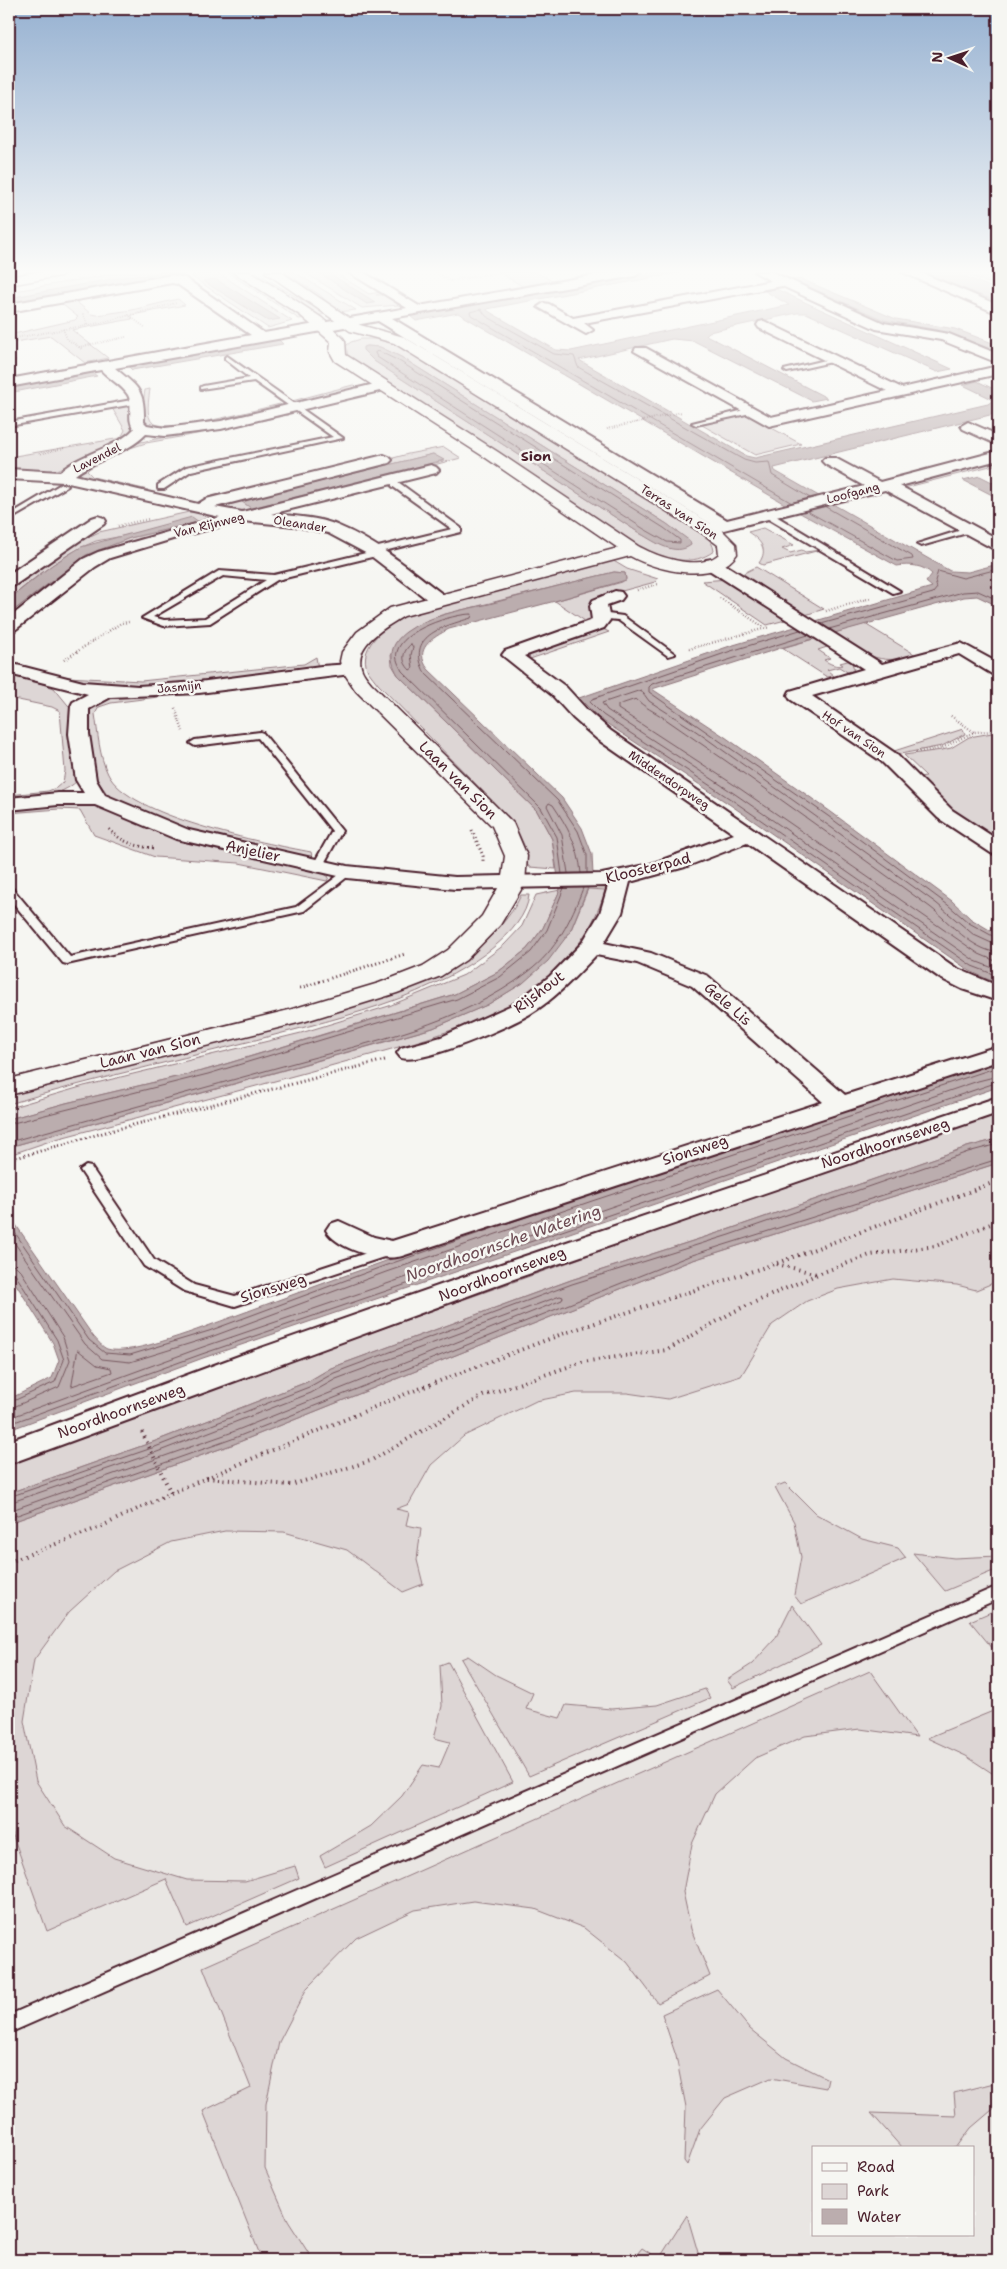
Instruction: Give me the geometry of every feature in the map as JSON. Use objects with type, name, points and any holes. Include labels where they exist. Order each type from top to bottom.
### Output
[{"type":"street","points":[[9,383],[38,378]]},
{"type":"street","points":[[117,378],[134,390],[138,401],[137,423],[142,429]]},
{"type":"street","name":"Terras van Sion","points":[[371,378],[492,455],[632,550],[666,565],[684,567],[712,564],[722,560],[728,552],[728,546],[724,540],[708,529],[462,378]]},
{"type":"street","name":"Terras van Sion","points":[[481,378],[724,525]]},
{"type":"street","points":[[689,378],[769,422],[963,378]]},
{"type":"street","points":[[871,378],[900,392]]},
{"type":"street","name":"Lavendel","points":[[131,441],[142,429],[165,432],[221,425],[383,386]]},
{"type":"street","points":[[968,426],[998,441]]},
{"type":"street","name":"Lavendel","points":[[64,481],[76,467],[98,454],[131,441],[158,436],[165,432]]},
{"type":"street","name":"Loofgang","points":[[708,529],[790,510],[998,455]]},
{"type":"street","points":[[200,509],[212,502],[384,460]]},
{"type":"street","points":[[830,461],[998,545]]},
{"type":"street","name":"Van Rijnweg","points":[[9,626],[89,563],[104,555],[180,532],[432,470]]},
{"type":"street","name":"Oleander","points":[[9,474],[64,481],[244,517],[295,521],[332,530],[375,552],[438,600]]},
{"type":"street","points":[[9,581],[98,521]]},
{"type":"street","points":[[351,669],[352,653],[370,628],[396,612],[632,550]]},
{"type":"street","points":[[712,564],[879,670]]},
{"type":"street","points":[[600,616],[596,609],[597,604],[602,600],[615,596]]},
{"type":"street","name":"Middendorpweg","points":[[600,616],[598,624],[510,655],[559,691],[580,714],[604,735],[805,875],[948,973],[970,984],[998,994]]},
{"type":"street","name":"Hof van Sion","points":[[998,670],[961,648],[797,695],[888,758],[945,814],[998,849]]},
{"type":"street","name":"Jasmijn","points":[[9,668],[60,684],[108,691],[168,689],[351,669]]},
{"type":"street","name":"Laan van Sion","points":[[9,1087],[297,1016],[388,988],[432,971],[457,955],[492,920],[513,883],[516,856],[502,823],[363,687],[351,669]]},
{"type":"street","points":[[60,684],[69,691],[80,706],[79,734],[86,780],[98,799]]},
{"type":"street","points":[[80,706],[108,691]]},
{"type":"street","points":[[58,799],[86,780]]},
{"type":"street","points":[[9,804],[58,799],[98,799]]},
{"type":"street","name":"Anjelier","points":[[98,799],[183,835],[347,872],[455,883],[513,883]]},
{"type":"street","name":"Kloosterpad","points":[[513,883],[612,879],[682,861],[750,835]]},
{"type":"street","name":"Rijshout","points":[[409,1053],[449,1042],[522,1009],[558,981],[592,947],[611,913],[612,879]]},
{"type":"street","name":"Gele Lis","points":[[592,947],[642,958],[700,981],[841,1104]]},
{"type":"street","name":"Sionsweg","points":[[339,1230],[356,1242],[373,1248],[393,1250],[998,1053]]},
{"type":"street","name":"Noordhoornseweg","points":[[9,1453],[130,1407],[692,1206],[998,1105]]},
{"type":"lane","points":[[161,487],[189,469],[338,438],[254,379],[203,388]]},
{"type":"lane","points":[[9,424],[138,401]]},
{"type":"lane","points":[[696,422],[748,411]]},
{"type":"lane","points":[[9,518],[64,481]]},
{"type":"lane","points":[[146,618],[164,623],[207,621],[274,578],[458,530],[395,484]]},
{"type":"lane","points":[[768,515],[896,591]]},
{"type":"lane","points":[[921,544],[971,530]]},
{"type":"lane","points":[[146,618],[222,573],[274,578]]},
{"type":"lane","points":[[600,616],[620,618],[671,654]]},
{"type":"lane","points":[[195,743],[260,735],[337,831],[318,865]]},
{"type":"lane","points":[[9,891],[67,961],[300,909],[347,872]]},
{"type":"lane","name":"Sionsweg","points":[[86,1170],[149,1263],[189,1288],[236,1301],[393,1250]]},
{"type":"lane","points":[[9,2024],[998,1592]]},
{"type":"path","points":[[639,421],[676,413]]},
{"type":"path","points":[[72,538],[152,518],[181,505]]},
{"type":"path","points":[[615,596],[661,583]]},
{"type":"path","points":[[719,598],[765,628]]},
{"type":"path","points":[[38,677],[121,624],[146,618]]},
{"type":"path","points":[[168,689],[187,742],[195,743]]},
{"type":"path","points":[[952,716],[974,732]]},
{"type":"path","points":[[888,758],[942,748],[974,732],[998,731]]},
{"type":"path","points":[[9,1160],[106,1132],[409,1053]]},
{"type":"path","points":[[9,1562],[98,1528],[171,1493],[403,1395],[554,1338],[777,1264],[998,1181]]},
{"type":"path","points":[[206,1478],[291,1485],[370,1462],[484,1396],[582,1362],[667,1350],[735,1311],[818,1274],[870,1255],[936,1246],[998,1221]]},
{"type":"path","points":[[777,1264],[818,1274]]},
{"type":"path","points":[[138,1424],[171,1493]]},
{"type":"shaded area","points":[[893,1279],[957,1285],[976,1290],[998,1281],[998,2260],[9,2260],[9,1597],[199,1527],[340,1530],[409,1504],[431,1465],[464,1437],[536,1401],[576,1393],[627,1393],[668,1399],[741,1376],[772,1325],[807,1301],[838,1289]]},
{"type":"green space","points":[[377,378],[400,378],[641,534],[670,547],[691,543],[667,524],[434,378],[456,378],[692,524],[709,539],[714,551],[706,556],[689,560],[672,559],[647,552]]},
{"type":"green space","points":[[353,385],[358,388],[303,402],[292,401]]},
{"type":"green space","points":[[150,389],[149,416],[153,423],[162,426],[195,423],[280,404],[282,406],[204,426],[156,429],[143,424],[141,417],[145,390]]},
{"type":"green space","points":[[126,406],[133,409],[129,438],[57,470],[48,472],[9,468],[9,457],[121,438],[125,430],[112,408]]},
{"type":"green space","points":[[284,413],[288,415],[225,429],[146,443],[127,449],[87,471],[93,477],[148,490],[142,493],[84,478],[80,473],[80,468],[136,443]]},
{"type":"green space","points":[[746,414],[801,444],[755,455],[702,425]]},
{"type":"green space","points":[[444,447],[461,458],[258,510],[239,511],[214,507],[408,454]],"holes":[[[433,454],[443,461],[251,508],[242,502]]]},
{"type":"green space","points":[[998,461],[998,464],[904,488],[907,484]]},
{"type":"green space","points":[[189,512],[201,512],[210,518],[209,521],[122,546],[9,623],[9,614],[86,555],[130,538],[198,522],[96,541],[61,559],[39,574],[9,599],[9,588],[58,551],[99,532]]},
{"type":"green space","points":[[763,528],[794,545],[782,549],[790,553],[802,550],[805,552],[820,550],[763,565],[759,563],[763,553],[762,545],[748,532]]},
{"type":"green space","points":[[612,560],[627,569],[658,579],[655,582],[611,594],[591,604],[590,609],[593,620],[588,623],[555,601],[622,582],[626,579],[625,573],[614,572],[438,616],[391,655],[392,665],[398,675],[537,811],[552,839],[556,869],[529,867],[526,862],[524,845],[514,823],[378,684],[368,671],[365,661],[367,652],[371,643],[378,635],[411,612]]},
{"type":"green space","points":[[756,567],[824,609],[802,616],[740,575]]},
{"type":"green space","points":[[728,579],[789,619],[767,625],[702,581]]},
{"type":"green space","points":[[865,624],[916,655],[903,658],[881,659],[862,652],[832,633]]},
{"type":"green space","points":[[601,628],[609,632],[530,659],[529,654],[535,649]]},
{"type":"green space","points":[[817,638],[830,646],[818,650],[830,658],[824,660],[838,666],[843,665],[840,663],[851,660],[854,669],[849,673],[839,667],[827,670],[834,676],[827,677],[782,648]]},
{"type":"green space","points":[[316,657],[318,669],[140,686],[73,683],[67,677],[141,681],[304,664]]},
{"type":"green space","points":[[9,672],[54,688],[72,710],[77,781],[62,791],[45,796],[9,800],[9,795],[48,791],[56,788],[63,782],[65,771],[60,711],[52,707],[9,698]]},
{"type":"green space","points":[[237,687],[111,703],[99,707],[95,714],[101,752],[108,774],[121,789],[142,803],[169,815],[232,835],[311,852],[312,856],[306,858],[187,830],[134,809],[108,795],[97,780],[86,718],[86,707],[110,694]]},
{"type":"green space","points":[[963,729],[965,734],[942,746],[895,755],[891,752]]},
{"type":"green space","points":[[998,732],[998,843],[959,816],[919,777],[926,776],[904,755],[951,748],[969,737]]},
{"type":"green space","points":[[78,803],[104,809],[167,833],[197,842],[321,872],[329,877],[327,881],[239,863],[155,857],[94,835],[80,810],[59,809],[9,813],[9,807]]},
{"type":"green space","points":[[588,889],[605,890],[600,906],[583,938],[560,966],[546,979],[518,1000],[496,1012],[426,1039],[262,1085],[56,1139],[9,1155],[9,1147],[433,1028],[487,1005],[523,983],[570,932]]},
{"type":"green space","points":[[560,890],[543,928],[527,949],[498,972],[455,994],[206,1070],[66,1103],[9,1119],[9,1108],[84,1086],[301,1033],[389,1006],[464,975],[504,945],[522,926],[536,895]]},
{"type":"green space","points":[[521,895],[529,895],[525,909],[517,923],[506,936],[477,960],[461,970],[416,992],[326,1022],[79,1084],[9,1104],[9,1096],[68,1079],[214,1043],[472,954],[506,919]]},
{"type":"green space","points":[[998,1113],[998,1139],[967,1147],[727,1230],[571,1280],[331,1368],[307,1382],[153,1442],[9,1493],[9,1461],[755,1196]]},
{"type":"green space","points":[[998,1163],[998,1281],[976,1290],[957,1285],[893,1279],[838,1289],[807,1301],[772,1325],[741,1376],[668,1399],[627,1393],[576,1393],[536,1401],[464,1436],[431,1465],[409,1504],[396,1509],[409,1512],[406,1525],[421,1528],[417,1560],[423,1584],[403,1592],[347,1550],[284,1532],[225,1531],[171,1542],[114,1571],[69,1612],[34,1660],[24,1721],[36,1781],[65,1826],[114,1858],[187,1880],[245,1881],[295,1866],[299,1878],[187,1927],[166,1879],[47,1931],[12,1833],[9,1834],[9,1523],[234,1444],[690,1261]]},
{"type":"green space","points":[[785,1483],[816,1514],[862,1539],[898,1548],[906,1558],[801,1604],[794,1595],[801,1557],[794,1522],[775,1487]]},
{"type":"green space","points":[[913,1553],[954,1558],[998,1556],[998,1569],[945,1591]]},
{"type":"green space","points":[[792,1605],[821,1645],[733,1688],[727,1680],[752,1664],[775,1639]]},
{"type":"green space","points":[[998,1609],[998,1655],[970,1621]]},
{"type":"green space","points":[[468,1656],[496,1675],[533,1693],[526,1709],[560,1718],[566,1705],[611,1709],[657,1705],[705,1689],[710,1698],[529,1776],[461,1659]]},
{"type":"green space","points":[[448,1662],[513,1782],[325,1867],[320,1856],[371,1826],[402,1796],[423,1765],[439,1768],[450,1742],[434,1738],[442,1706],[440,1665]]},
{"type":"green space","points":[[870,1671],[917,1737],[860,1729],[805,1736],[755,1758],[715,1794],[692,1844],[683,1892],[691,1929],[710,1976],[658,2003],[627,1962],[584,1928],[535,1909],[473,1901],[415,1910],[356,1938],[307,1988],[279,2042],[266,2104],[265,2168],[288,2221],[313,2260],[262,2260],[203,2111],[251,2088],[203,1967]]},
{"type":"green space","points":[[998,1709],[998,1777],[966,1756],[927,1738]]},
{"type":"green space","points":[[717,1989],[750,2029],[786,2058],[828,2079],[826,2088],[771,2078],[725,2098],[700,2129],[687,2165],[684,2161],[686,2107],[676,2056],[662,2014]]},
{"type":"green space","points":[[998,2082],[998,2105],[971,2128],[958,2146],[900,2146],[871,2113],[956,2116],[954,2093]]},
{"type":"green space","points":[[687,2215],[699,2256],[702,2260],[632,2260],[642,2248],[659,2259]]},
{"type":"water","points":[[49,378],[87,378],[9,393],[9,385]]},
{"type":"water","points":[[400,378],[434,378],[667,524],[690,541],[691,545],[685,548],[672,549],[641,534]]},
{"type":"water","points":[[569,378],[610,378],[746,456],[755,458],[988,404],[992,401],[990,398],[963,385],[977,381],[998,391],[998,413],[774,468],[775,471],[950,571],[968,572],[998,564],[998,606],[977,596],[964,597],[784,647],[652,689],[725,737],[831,812],[952,901],[971,919],[998,935],[998,982],[970,971],[729,804],[600,719],[579,698],[730,646],[932,587],[926,582],[932,574],[928,571],[911,565],[897,566],[800,513]]},
{"type":"water","points":[[767,378],[788,378],[827,398],[812,401]]},
{"type":"water","points":[[433,454],[444,460],[251,508],[241,501]]},
{"type":"water","points":[[980,476],[998,485],[998,498],[963,480]]},
{"type":"water","points":[[192,517],[199,522],[130,538],[86,555],[9,614],[9,599],[52,565],[81,547]]},
{"type":"water","points":[[614,572],[625,573],[626,580],[449,629],[431,640],[424,650],[424,662],[428,669],[562,798],[582,828],[592,854],[593,875],[570,932],[548,961],[523,983],[487,1005],[433,1028],[9,1147],[9,1119],[66,1103],[206,1070],[455,994],[498,972],[527,949],[543,928],[560,890],[552,839],[537,811],[398,675],[393,663],[392,652],[397,641],[406,632],[435,617]]},
{"type":"water","name":"Noordhoornsche Watering","points":[[998,1056],[998,1087],[203,1358],[9,1430],[9,1399],[52,1378],[59,1360],[53,1343],[9,1273],[9,1215],[93,1336],[103,1347],[118,1350],[133,1349],[188,1333],[422,1248],[614,1182]]},
{"type":"water","points":[[998,1139],[998,1163],[690,1261],[234,1444],[9,1523],[9,1493],[153,1442],[307,1382],[331,1368],[571,1280],[727,1230],[967,1147]]},
{"type":"district","name":"Sion","points":[[536,456]]}]
